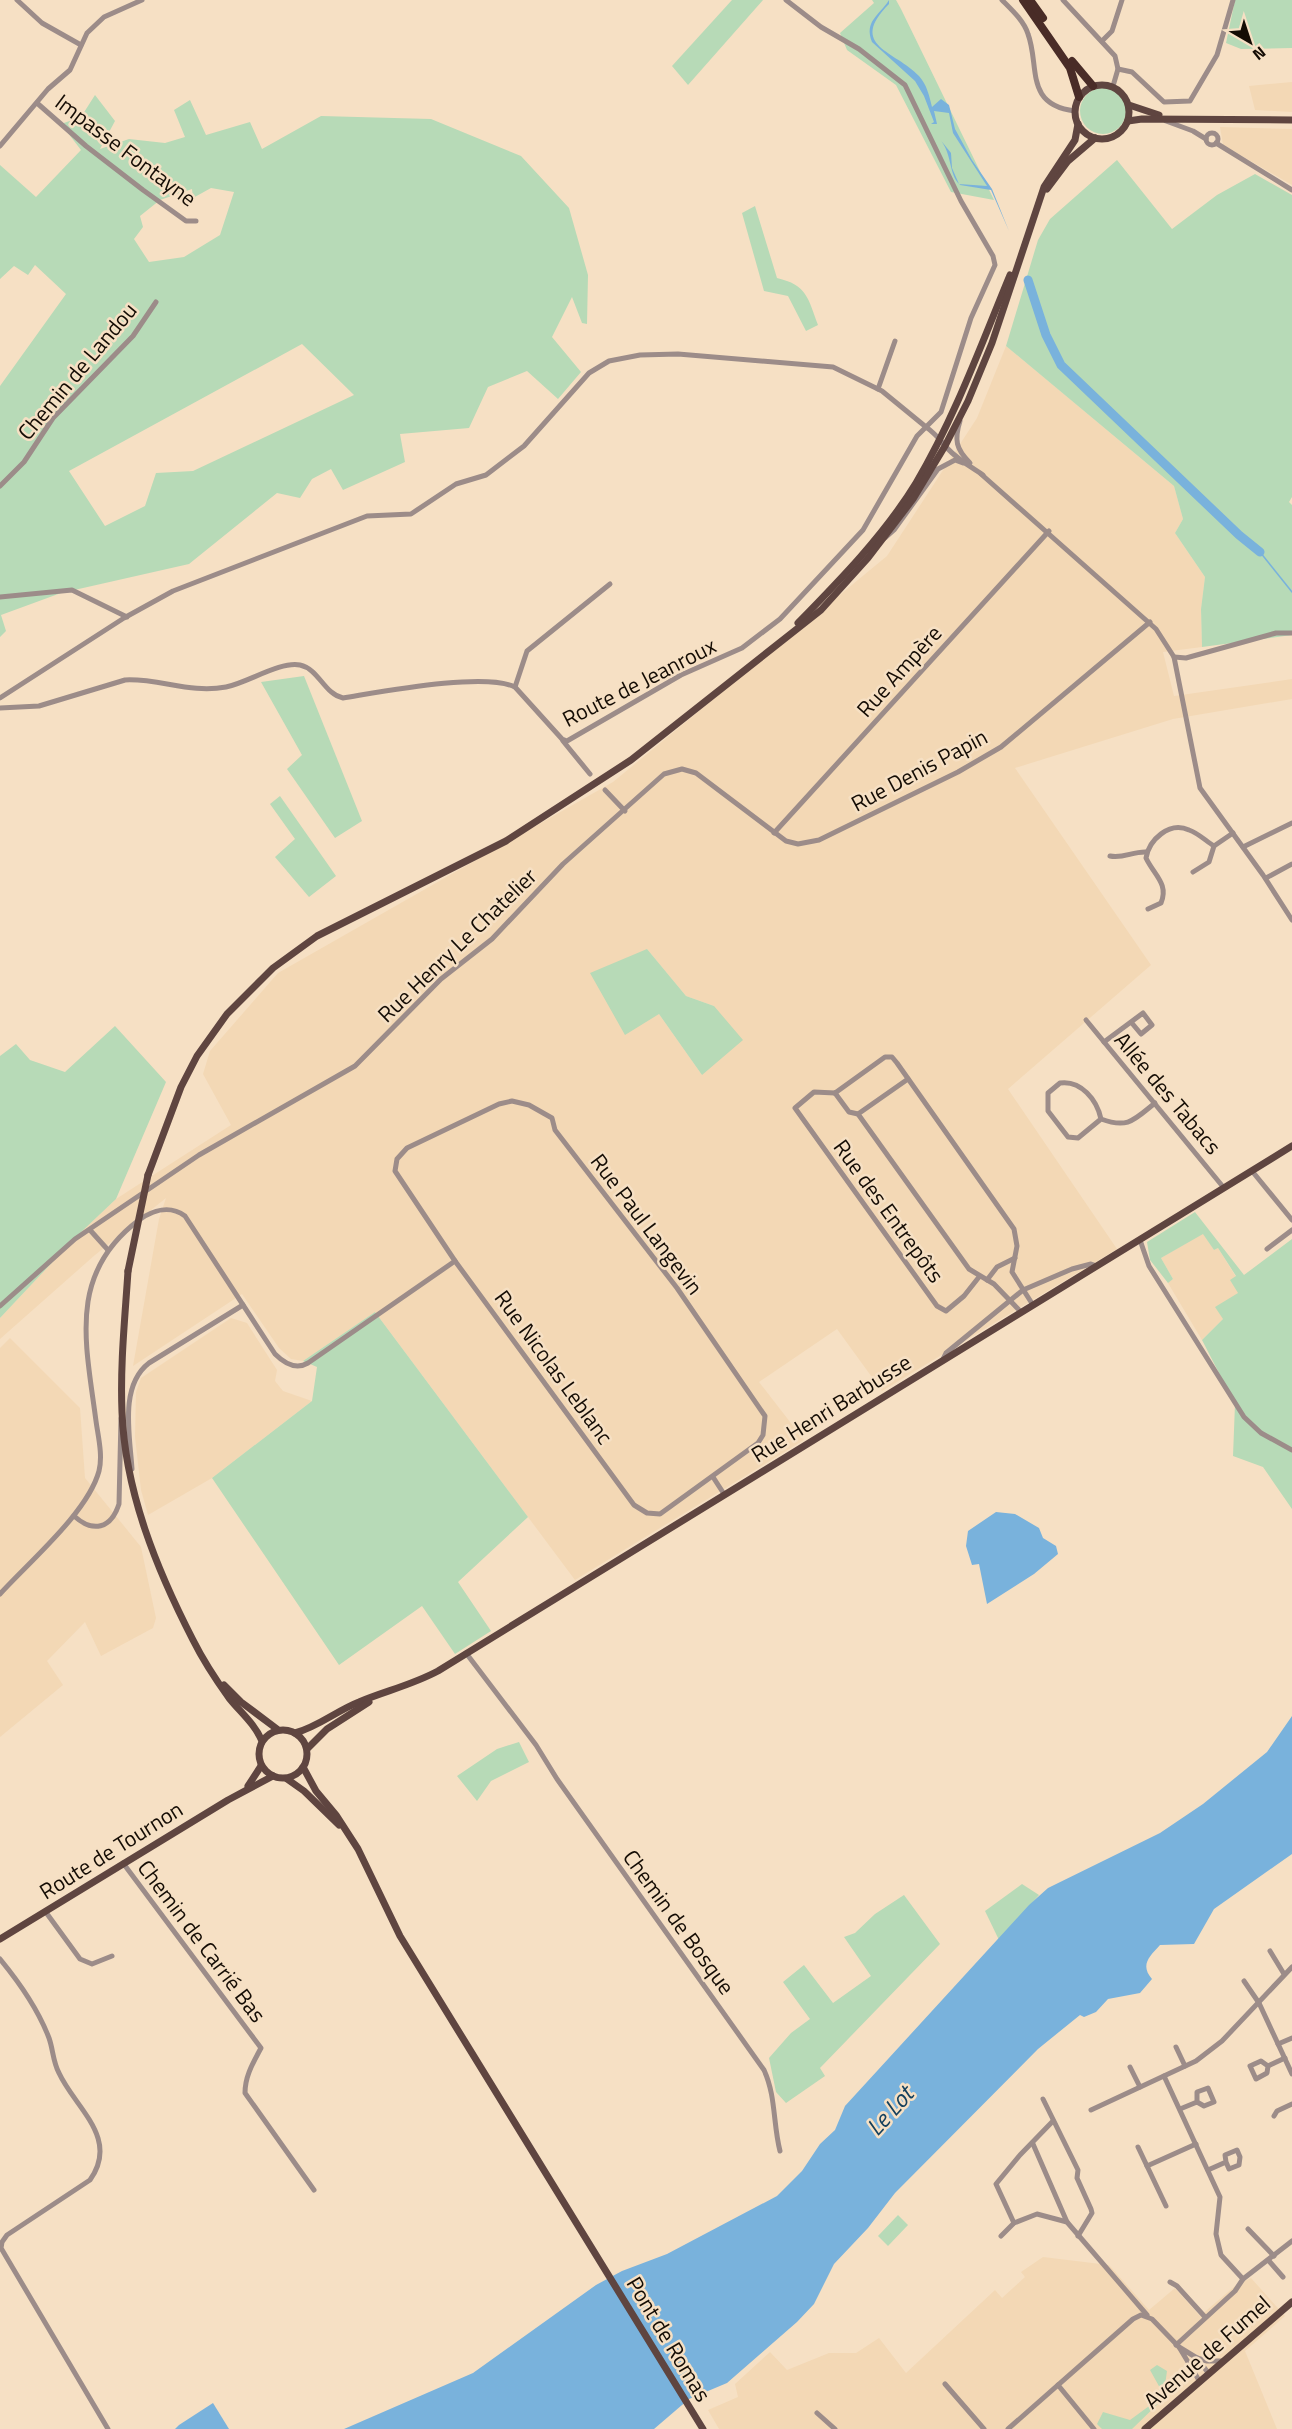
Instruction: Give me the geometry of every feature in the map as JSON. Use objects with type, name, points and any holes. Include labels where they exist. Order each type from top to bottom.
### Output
[{"type":"highway","points":[[1023,0],[1070,68],[1079,97]]},
{"type":"highway","points":[[1030,0],[1077,70],[1093,86]]},
{"type":"main road","points":[[262,1741],[257,1730],[230,1699],[192,1639],[172,1595],[151,1544],[132,1486],[122,1413],[128,1271],[148,1175],[172,1109],[197,1056],[227,1014],[273,968],[317,936],[451,870],[547,816],[631,760],[821,610],[885,538],[913,499],[964,410],[992,343],[1050,174],[1075,140],[1078,124],[1075,111],[1079,97],[1093,86],[1113,86],[1123,93],[1129,105],[1128,121],[1119,133],[1112,137],[1095,138],[1088,135],[1078,124]]},
{"type":"main road","points":[[1129,105],[1173,119]]},
{"type":"main road","points":[[1128,121],[1158,119],[1292,120]]},
{"type":"main road","points":[[1037,207],[1055,176],[1068,161],[1095,138]]},
{"type":"main road","points":[[784,638],[856,561],[901,505],[941,437],[1026,239]]},
{"type":"main road","name":"Rue Henri Barbusse","points":[[295,1733],[309,1729],[359,1701],[418,1682],[1292,1146]]},
{"type":"main road","points":[[213,1673],[241,1702],[277,1730],[295,1733],[303,1739],[307,1749],[303,1767],[297,1774],[287,1779]]},
{"type":"main road","name":"Rue Henri Barbusse","points":[[307,1749],[315,1738],[334,1724],[386,1693]]},
{"type":"main road","points":[[240,1793],[254,1781],[261,1766],[258,1750],[262,1741],[277,1730]]},
{"type":"main road","points":[[261,1766],[273,1776],[287,1779],[304,1791],[349,1835]]},
{"type":"main road","points":[[303,1767],[316,1791],[349,1835]]},
{"type":"main road","name":"Route de Tournon","points":[[0,1939],[240,1793],[273,1776]]},
{"type":"main road","name":"Pont de Romas","points":[[349,1835],[400,1936],[703,2429]]},
{"type":"main road","name":"Avenue de Fumel","points":[[1145,2429],[1292,2302]]},
{"type":"street","points":[[17,0],[42,23],[81,45]]},
{"type":"street","points":[[0,146],[37,103],[70,70],[87,33],[104,17],[142,0]]},
{"type":"street","name":"Route de Jeanroux","points":[[515,687],[562,739],[574,738],[655,689],[729,655],[758,638],[780,619],[863,530],[917,436],[941,412],[971,318],[995,265],[991,250],[961,201],[905,85],[859,49],[821,27],[786,0]]},
{"type":"street","points":[[1002,0],[1028,33],[1036,84],[1052,103],[1075,111]]},
{"type":"street","points":[[1063,0],[1115,56],[1118,69],[1113,86]]},
{"type":"street","points":[[1102,41],[1112,31],[1122,0]]},
{"type":"street","points":[[1118,69],[1132,72],[1164,102],[1190,101],[1217,55],[1233,0]]},
{"type":"street","name":"Impasse Fontayne","points":[[37,103],[86,146],[143,190],[186,221],[196,221]]},
{"type":"street","points":[[1158,119],[1193,130],[1206,139],[1213,133],[1218,138],[1216,143],[1292,190]]},
{"type":"street","name":"Chemin de Landou","points":[[0,486],[24,462],[53,418],[133,336],[156,302]]},
{"type":"street","points":[[878,389],[895,341]]},
{"type":"street","points":[[0,698],[173,591],[367,516],[411,514],[456,484],[486,475],[524,446],[589,373],[609,361],[654,354],[735,357],[833,367],[878,389],[941,437],[945,446],[1049,531],[1150,622],[1174,657],[1200,788],[1266,878],[1292,920]]},
{"type":"street","points":[[964,410],[956,444],[959,451],[983,475]]},
{"type":"street","points":[[885,538],[894,530],[943,465],[959,461],[983,475]]},
{"type":"street","name":"Rue Ampère","points":[[774,833],[1049,531]]},
{"type":"street","points":[[0,708],[39,706],[125,680],[178,688],[213,689],[245,682],[288,665],[301,665],[309,669],[333,694],[344,698],[463,683],[504,682],[515,687],[527,651],[610,584]]},
{"type":"street","points":[[0,597],[72,590],[128,617]]},
{"type":"street","name":"Rue Denis Papin","points":[[774,833],[786,841],[798,844],[819,840],[958,772],[1001,747],[1150,622]]},
{"type":"street","points":[[1174,657],[1186,658],[1276,633],[1292,633]]},
{"type":"street","points":[[562,739],[590,774]]},
{"type":"street","name":"Rue Henry Le Chatelier","points":[[0,1306],[62,1250],[217,1144],[355,1066],[441,979],[492,939],[563,864],[664,774],[673,770],[688,770],[774,833]]},
{"type":"street","points":[[605,790],[625,811]]},
{"type":"street","points":[[1243,847],[1292,823]]},
{"type":"street","points":[[1148,909],[1161,903],[1165,894],[1163,884],[1146,858],[1155,837],[1182,827],[1191,830],[1214,846]]},
{"type":"street","points":[[1194,872],[1209,862],[1214,846],[1233,833]]},
{"type":"street","points":[[1110,856],[1119,858],[1137,851],[1147,852]]},
{"type":"street","points":[[1266,878],[1292,864]]},
{"type":"street","name":"Allée des Tabacs","points":[[1086,1020],[1224,1188]]},
{"type":"street","points":[[1104,1042],[1131,1022]]},
{"type":"street","points":[[1021,1312],[987,1280],[969,1269],[858,1114],[849,1112],[835,1093],[885,1057],[891,1057],[897,1063],[1014,1229],[1017,1239],[1012,1272],[1033,1305]]},
{"type":"street","points":[[858,1114],[908,1079]]},
{"type":"street","points":[[1060,1083],[1078,1085],[1099,1108],[1101,1119],[1078,1138],[1068,1137],[1047,1111],[1048,1093],[1060,1083]]},
{"type":"street","name":"Rue des Entrepôts","points":[[835,1093],[814,1092],[795,1108],[937,1306],[946,1311],[964,1296],[979,1277]]},
{"type":"street","name":"Rue Paul Langevin","points":[[395,1171],[397,1159],[407,1148],[499,1104],[522,1102],[552,1118],[555,1130],[677,1288],[765,1416],[766,1426],[758,1443],[713,1477]]},
{"type":"street","points":[[1101,1119],[1112,1123],[1131,1123],[1155,1103]]},
{"type":"street","name":"Rue Nicolas Leblanc","points":[[395,1171],[455,1261],[634,1505],[647,1513],[660,1514],[713,1477]]},
{"type":"street","points":[[1252,1171],[1292,1220]]},
{"type":"street","points":[[0,1594],[74,1516],[93,1488],[100,1461],[86,1344],[85,1310],[90,1287],[108,1250],[144,1216],[159,1210],[175,1211],[191,1223],[243,1305],[281,1360],[289,1365],[304,1366],[455,1261]]},
{"type":"street","points":[[90,1230],[108,1250]]},
{"type":"street","points":[[1267,1249],[1292,1230]]},
{"type":"street","points":[[1140,1240],[1149,1266],[1244,1417],[1261,1433],[1292,1450]]},
{"type":"street","points":[[987,1280],[997,1267],[1015,1258]]},
{"type":"street","points":[[942,1360],[946,1353],[1009,1299],[1023,1290],[1072,1269],[1091,1264],[1097,1266]]},
{"type":"street","points":[[132,1486],[129,1428],[131,1393],[136,1376],[149,1363],[243,1305]]},
{"type":"street","points":[[74,1516],[83,1524],[92,1527],[106,1524],[116,1512],[119,1504],[119,1426],[122,1413]]},
{"type":"street","points":[[713,1477],[724,1494]]},
{"type":"street","name":"Chemin de Bosque","points":[[466,1653],[520,1725],[764,2070],[772,2091],[775,2134],[780,2151]]},
{"type":"street","name":"Chemin de Carrié Bas","points":[[123,1863],[261,2048],[248,2074],[245,2093],[314,2190]]},
{"type":"street","points":[[45,1911],[80,1959],[92,1964],[112,1956]]},
{"type":"street","points":[[1270,1951],[1284,1974]]},
{"type":"street","points":[[0,1959],[19,1982],[39,2016],[50,2039],[61,2078],[92,2121],[98,2141],[99,2160],[96,2172],[90,2181],[7,2235],[1,2248],[108,2429]]},
{"type":"street","points":[[1091,2110],[1196,2061],[1222,2041],[1292,1967]]},
{"type":"street","points":[[1244,1981],[1259,2003],[1292,2074]]},
{"type":"street","points":[[1278,2044],[1292,2038]]},
{"type":"street","points":[[1176,2047],[1185,2066]]},
{"type":"street","points":[[1268,2066],[1285,2058]]},
{"type":"street","points":[[1130,2067],[1140,2087]]},
{"type":"street","points":[[1164,2076],[1220,2197],[1217,2244],[1221,2256],[1243,2279]]},
{"type":"street","points":[[1043,2099],[1078,2170],[1077,2178],[1091,2209],[1092,2213],[1078,2235]]},
{"type":"street","points":[[1180,2109],[1197,2102]]},
{"type":"street","points":[[1274,2116],[1277,2111],[1292,2104]]},
{"type":"street","points":[[1014,2223],[996,2184],[1053,2121]]},
{"type":"street","points":[[1033,2144],[1067,2222],[1147,2315],[1177,2346],[1200,2382]]},
{"type":"street","points":[[1147,2166],[1196,2144]]},
{"type":"street","points":[[1138,2147],[1166,2206]]},
{"type":"street","points":[[1208,2170],[1226,2162]]},
{"type":"street","points":[[1001,2236],[1014,2223],[1037,2214],[1067,2222]]},
{"type":"street","points":[[1248,2229],[1283,2277]]},
{"type":"street","points":[[1177,2346],[1235,2291],[1243,2279],[1292,2241]]},
{"type":"street","points":[[1170,2282],[1177,2286],[1205,2317]]},
{"type":"street","points":[[1008,2429],[1133,2319],[1147,2315]]},
{"type":"street","points":[[1177,2346],[1197,2358],[1207,2361],[1224,2361]]},
{"type":"street","points":[[1197,2358],[1209,2374]]},
{"type":"street","points":[[945,2384],[984,2429]]},
{"type":"street","points":[[1058,2385],[1094,2429]]},
{"type":"street","points":[[818,2413],[835,2429]]},
{"type":"shaded area","points":[[1292,82],[1292,112],[1255,110],[1249,86]]},
{"type":"shaded area","points":[[1220,127],[1292,129],[1292,185],[1223,145]]},
{"type":"shaded area","points":[[1006,346],[1174,486],[1183,519],[1175,533],[1205,577],[1201,609],[1202,647],[1163,652],[1174,696],[1292,679],[1292,699],[1173,719],[1015,768],[1151,965],[1008,1089],[1117,1249],[882,1391],[837,1329],[759,1382],[804,1440],[575,1580],[375,1312],[303,1361],[291,1359],[279,1348],[242,1294],[133,1366],[159,1219],[166,1198],[95,1255],[0,1339],[0,1318],[78,1235],[116,1199],[231,1125],[203,1074],[210,1051],[278,973],[613,782],[887,556],[977,418]],"holes":[[[647,949],[686,996],[714,1006],[702,1075],[659,1014]]]},
{"type":"shaded area","points":[[1203,1233],[1214,1250],[1218,1248],[1236,1277],[1238,1293],[1223,1319],[1202,1340],[1168,1283],[1173,1279],[1161,1258]]},
{"type":"shaded area","points":[[231,1318],[247,1323],[277,1370],[275,1381],[283,1391],[312,1401],[212,1478],[148,1515],[141,1490],[135,1437],[136,1392],[141,1378]]},
{"type":"shaded area","points":[[10,1338],[80,1408],[85,1478],[141,1547],[156,1618],[153,1628],[101,1656],[85,1622],[47,1661],[63,1685],[0,1737],[0,1348]]},
{"type":"shaded area","points":[[1043,2257],[1109,2265],[1149,2310],[1175,2288],[1200,2316],[1235,2286],[1251,2278],[1285,2316],[1245,2351],[1277,2429],[719,2429],[708,2410],[738,2397],[735,2384],[770,2352],[787,2370],[829,2353],[856,2353],[879,2338],[906,2373],[995,2290],[1002,2298],[1025,2277],[1021,2272]]},
{"type":"green space","points":[[732,0],[763,0],[688,85],[672,66]]},
{"type":"green space","points":[[872,0],[896,0],[994,200],[951,192],[896,85],[847,50],[840,33],[874,3]]},
{"type":"green space","points":[[1235,0],[1292,0],[1292,48],[1241,49],[1226,43]]},
{"type":"green space","points":[[1103,88],[1119,95],[1126,111],[1119,127],[1103,134],[1087,127],[1080,111],[1087,95]]},
{"type":"green space","points":[[95,95],[115,121],[100,149],[129,139],[165,143],[185,137],[174,110],[190,100],[206,135],[250,122],[262,149],[321,116],[431,119],[521,156],[569,208],[588,275],[587,324],[582,323],[572,297],[552,337],[581,372],[558,399],[527,371],[488,387],[469,428],[400,434],[405,462],[343,490],[331,469],[312,479],[300,498],[277,493],[189,564],[61,593],[1,615],[6,631],[0,637],[0,386],[66,294],[35,265],[28,275],[14,266],[0,279],[0,165],[36,197],[81,150],[61,124],[81,117]],"holes":[[[211,188],[234,192],[220,235],[184,257],[149,262],[134,239],[143,227],[140,216],[160,200],[192,189],[193,198]],[[302,344],[354,395],[193,471],[156,473],[145,506],[105,526],[69,471]]]},
{"type":"green space","points":[[1117,160],[1172,229],[1217,195],[1255,174],[1292,195],[1292,497],[1289,502],[1292,505],[1292,635],[1202,647],[1201,609],[1205,577],[1175,533],[1183,519],[1174,486],[1006,346],[1038,240],[1050,219]]},
{"type":"green space","points":[[755,206],[777,278],[795,284],[805,294],[812,307],[818,325],[806,331],[788,296],[764,291],[742,213]]},
{"type":"green space","points":[[304,676],[362,821],[335,838],[287,769],[302,755],[261,682]]},
{"type":"green space","points":[[280,796],[336,876],[309,897],[275,857],[295,839],[270,804]]},
{"type":"green space","points":[[647,949],[686,996],[714,1006],[743,1040],[702,1075],[659,1014],[625,1035],[590,973]]},
{"type":"green space","points":[[115,1026],[166,1082],[116,1199],[78,1235],[0,1318],[0,1056],[16,1044],[30,1060],[65,1072]]},
{"type":"green space","points":[[1195,1212],[1244,1275],[1292,1239],[1292,1509],[1263,1467],[1233,1456],[1235,1404],[1202,1340],[1223,1319],[1215,1307],[1238,1293],[1230,1280],[1236,1276],[1218,1248],[1214,1250],[1203,1234],[1161,1258],[1173,1279],[1168,1283],[1150,1260],[1147,1242]]},
{"type":"green space","points":[[375,1312],[528,1517],[458,1582],[491,1631],[455,1654],[422,1606],[339,1665],[212,1478],[312,1401],[317,1367],[303,1361]]},
{"type":"green space","points":[[519,1742],[529,1762],[491,1781],[477,1801],[457,1776],[497,1749]]},
{"type":"green space","points":[[1022,1884],[1039,1895],[999,1940],[985,1911]]},
{"type":"green space","points":[[904,1895],[940,1944],[820,2068],[825,2076],[786,2103],[776,2092],[769,2058],[791,2033],[810,2019],[783,1982],[804,1965],[833,2003],[871,1976],[844,1937],[855,1933],[875,1914]]},
{"type":"green space","points":[[898,2215],[908,2225],[888,2246],[878,2236]]},
{"type":"green space","points":[[1157,2365],[1167,2371],[1163,2399],[1132,2429],[1102,2429],[1097,2424],[1103,2412],[1130,2420],[1156,2401],[1160,2388],[1150,2370]]},
{"type":"water","points":[[889,0],[889,4],[877,18],[873,29],[874,39],[888,53],[919,76],[929,94],[932,107],[941,99],[949,105],[955,129],[972,160],[992,189],[1009,231],[991,190],[959,184],[987,186],[953,133],[949,113],[934,111],[937,124],[931,124],[934,122],[924,96],[915,81],[872,42],[871,24]]},
{"type":"water","points":[[939,138],[951,153],[952,168],[959,184],[954,175],[943,144]]},
{"type":"water","points":[[996,1512],[1015,1514],[1039,1528],[1043,1538],[1056,1546],[1058,1554],[1034,1574],[987,1604],[979,1564],[972,1565],[966,1546],[968,1531]]},
{"type":"water","name":"Le Lot","points":[[1292,1716],[1292,1854],[1214,1909],[1194,1944],[1160,1945],[1147,1961],[1148,1974],[1152,1979],[1140,1993],[1108,1999],[1096,2012],[1084,2017],[1080,2015],[1038,2049],[895,2193],[868,2228],[834,2264],[814,2304],[797,2322],[727,2383],[689,2399],[654,2429],[344,2429],[473,2373],[596,2285],[622,2271],[667,2254],[777,2196],[802,2171],[820,2144],[835,2130],[845,2106],[1029,1905],[1048,1888],[1160,1833],[1203,1804],[1267,1752]]},
{"type":"water","points":[[213,2403],[229,2429],[175,2429],[179,2425]]},
{"type":"waterway","points":[[1028,280],[1046,335],[1061,365],[1239,535],[1260,552]]},
{"type":"waterway","points":[[1260,552],[1292,592]]}]
